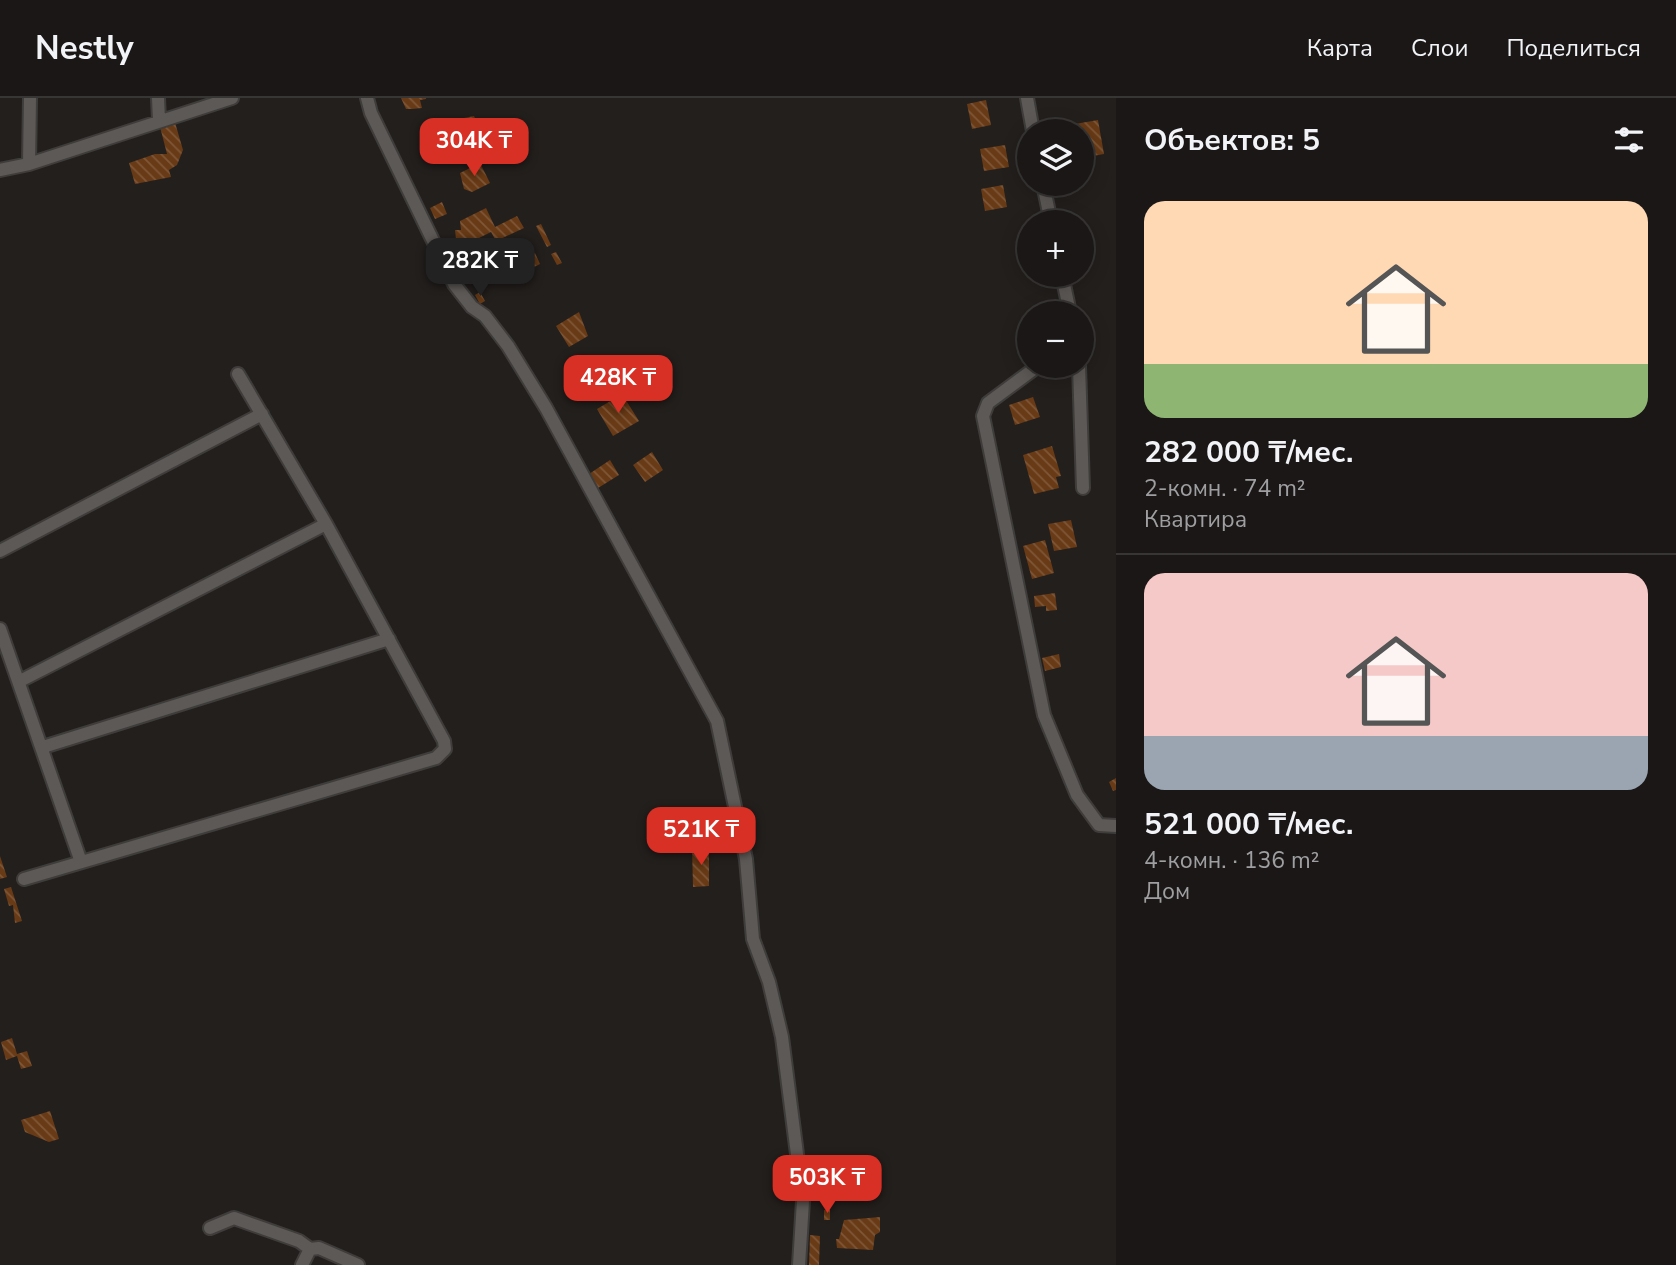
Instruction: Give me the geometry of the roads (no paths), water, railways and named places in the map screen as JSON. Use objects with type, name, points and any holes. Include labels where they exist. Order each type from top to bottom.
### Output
[{"type":"street","points":[[29,164],[30,98]]},
{"type":"street","points":[[158,98],[159,120]]},
{"type":"street","points":[[0,170],[29,164],[232,98]]},
{"type":"street","points":[[367,98],[371,113],[454,285],[500,336],[546,408],[717,721],[746,859],[753,939],[769,982],[782,1037],[803,1201],[799,1265]]},
{"type":"street","points":[[1027,98],[1030,119]]},
{"type":"street","points":[[24,879],[436,758],[445,749],[444,741],[326,524],[238,374]]},
{"type":"street","points":[[1021,378],[988,402],[983,416],[1044,715],[1077,794],[1099,825],[1116,826]]},
{"type":"street","points":[[1079,378],[1083,488]]},
{"type":"street","points":[[0,551],[262,414]]},
{"type":"street","points":[[20,681],[326,524]]},
{"type":"street","points":[[0,629],[81,862]]},
{"type":"street","points":[[43,747],[389,639]]},
{"type":"street","points":[[210,1228],[234,1218],[358,1265]]},
{"type":"street","points":[[302,1265],[310,1249]]}]
